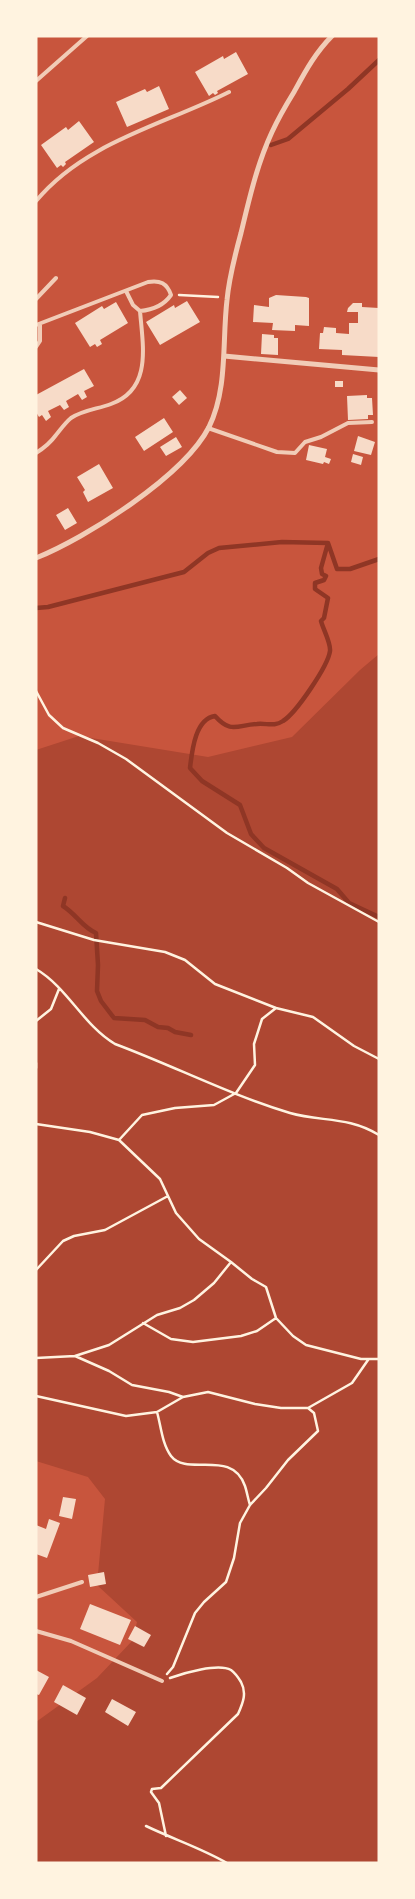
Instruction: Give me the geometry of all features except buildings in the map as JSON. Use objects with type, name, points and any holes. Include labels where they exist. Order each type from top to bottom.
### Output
[{"type":"street","points":[[36,558],[94,528],[146,492],[182,461],[208,428],[214,415],[220,391],[227,299],[234,259],[248,202],[271,133],[309,64],[332,36]]},
{"type":"street","points":[[224,356],[379,370]]},
{"type":"lane","points":[[36,81],[87,36]]},
{"type":"lane","points":[[36,201],[53,182],[100,149],[132,133],[205,104],[229,92]]},
{"type":"lane","points":[[36,299],[56,278]]},
{"type":"lane","points":[[36,347],[40,341],[38,325],[148,282],[158,280],[169,288],[171,295],[166,302],[140,311]]},
{"type":"lane","points":[[36,453],[56,436],[72,417],[122,400],[137,384],[143,360],[140,311],[133,305],[126,291]]},
{"type":"lane","points":[[208,428],[278,452],[295,453],[305,442],[321,437],[348,423],[372,422]]},
{"type":"lane","points":[[36,1596],[82,1582]]},
{"type":"lane","points":[[36,1632],[71,1641],[162,1681]]},
{"type":"path","points":[[171,295],[217,296],[227,299]]},
{"type":"path","points":[[36,692],[49,715],[63,728],[98,743],[126,760],[227,832],[287,868],[308,883],[379,922]]},
{"type":"path","points":[[36,922],[94,940],[166,952],[185,960],[215,984],[276,1008],[313,1016],[354,1046],[379,1059]]},
{"type":"path","points":[[36,969],[59,988],[89,1024],[103,1037],[115,1044],[291,1113],[344,1120],[379,1135]]},
{"type":"path","points":[[36,1021],[51,1009],[59,988]]},
{"type":"path","points":[[119,1140],[142,1115],[175,1108],[214,1105],[236,1093],[254,1065],[254,1044],[262,1019],[276,1008]]},
{"type":"path","points":[[36,1063],[36,1068]]},
{"type":"path","points":[[36,1124],[90,1132],[119,1140],[160,1179],[176,1213],[199,1239],[252,1279],[266,1287],[276,1318],[293,1336],[306,1345],[361,1359],[379,1359]]},
{"type":"path","points":[[36,1270],[63,1242],[74,1236],[105,1230],[168,1196]]},
{"type":"path","points":[[36,1358],[76,1356],[109,1345],[157,1315],[180,1308],[194,1300],[214,1283],[231,1262]]},
{"type":"path","points":[[143,1324],[171,1339],[193,1342],[241,1336],[257,1331],[276,1318]]},
{"type":"path","points":[[76,1356],[109,1371],[132,1385],[169,1392],[183,1397]]},
{"type":"path","points":[[36,1396],[126,1416],[158,1412],[183,1397],[208,1392],[255,1404],[281,1408],[308,1408],[352,1382],[368,1359]]},
{"type":"path","points":[[162,1681],[173,1667],[195,1613],[226,1582],[234,1558],[240,1523],[250,1505],[288,1460],[318,1431],[314,1413],[308,1408]]},
{"type":"path","points":[[158,1412],[166,1448],[172,1458],[181,1463],[209,1464],[227,1467],[236,1472],[245,1484],[250,1505]]},
{"type":"path","points":[[162,1681],[184,1673],[222,1667],[231,1670],[237,1675],[244,1687],[244,1701],[238,1714],[161,1788],[152,1790],[159,1803],[166,1836]]},
{"type":"path","points":[[146,1826],[208,1852],[227,1863]]},
{"type":"shaded area","points":[[379,654],[379,1863],[36,1863],[36,1722],[97,1678],[133,1640],[137,1622],[97,1585],[105,1499],[88,1477],[36,1461],[36,750],[79,736],[208,757],[292,737],[360,670]]},
{"type":"waterway","points":[[271,145],[288,139],[348,89],[379,60]]},
{"type":"waterway","points":[[36,608],[48,607],[184,572],[208,553],[219,548],[282,542],[328,543],[321,568],[322,574],[326,576],[324,580],[315,583],[315,589],[328,598],[324,618],[321,621],[330,648],[328,658],[318,678],[296,709],[280,723],[230,727],[215,716],[208,718],[199,729],[196,737],[190,768],[202,781],[240,805],[251,834],[264,848],[337,889],[349,903],[379,917]]},
{"type":"waterway","points":[[328,543],[337,569],[350,569],[379,559]]},
{"type":"waterway","points":[[65,898],[63,906],[87,928],[96,933],[97,991],[101,1001],[114,1018],[145,1020],[158,1027],[191,1035]]}]
